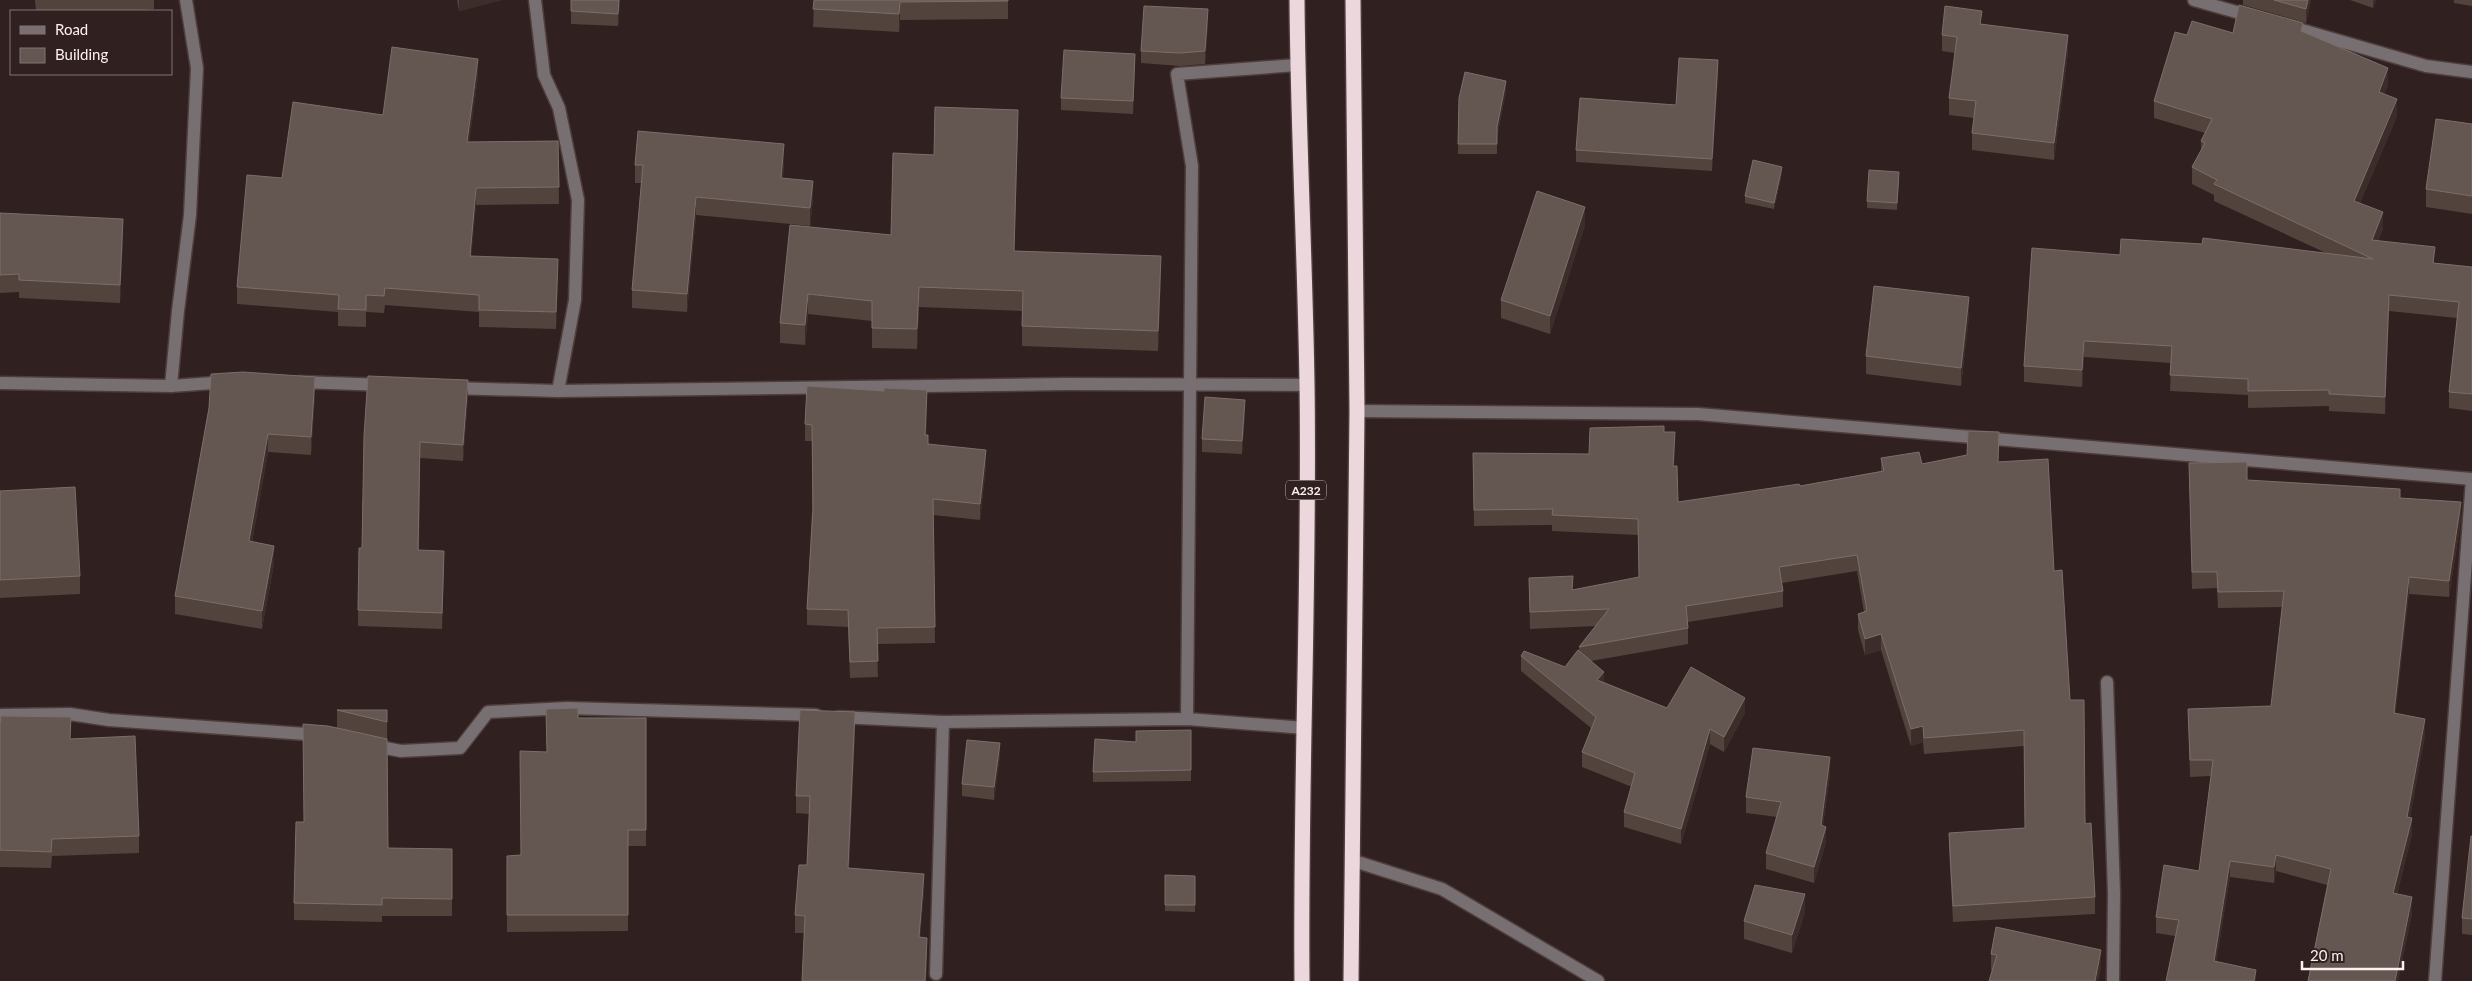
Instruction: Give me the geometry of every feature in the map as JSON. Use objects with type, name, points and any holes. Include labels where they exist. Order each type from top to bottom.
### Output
[{"type":"highway","name":"A232","points":[[1296,0],[1307,385],[1305,728],[1301,850],[1302,981]]},
{"type":"highway","points":[[1351,981],[1357,411],[1353,0]]},
{"type":"street","points":[[171,386],[190,214],[197,78],[186,0]]},
{"type":"street","points":[[535,0],[544,74],[559,108],[578,200],[575,300],[558,391]]},
{"type":"street","points":[[2194,0],[2426,66],[2472,72]]},
{"type":"street","points":[[1186,718],[1192,166],[1177,74],[1297,65]]},
{"type":"street","points":[[0,383],[171,386],[244,382]]},
{"type":"street","points":[[291,382],[400,386]]},
{"type":"street","points":[[439,387],[558,391],[1065,384],[1307,385]]},
{"type":"street","points":[[1357,411],[1698,414],[2472,479],[2435,981]]},
{"type":"street","points":[[2107,682],[2114,893],[2113,981]]},
{"type":"street","points":[[357,742],[401,751],[460,748],[488,712],[567,708],[787,713],[876,720],[943,722],[1186,718],[1305,728]]},
{"type":"street","points":[[0,715],[70,714],[126,721],[329,735]]},
{"type":"street","points":[[936,974],[943,722]]},
{"type":"street","points":[[1351,860],[1442,889],[1598,981]]},
{"type":"building","points":[[571,0],[619,0],[618,14],[571,11]]},
{"type":"building","points":[[814,0],[1008,1],[900,2],[899,14],[813,9]]},
{"type":"building","points":[[2274,0],[2308,0],[2306,9]]},
{"type":"building","points":[[2239,5],[2303,23],[2301,31],[2388,68],[2379,92],[2397,99],[2354,201],[2383,212],[2372,240],[2435,247],[2433,263],[2472,267],[2472,394],[2449,392],[2459,302],[2389,295],[2385,397],[2329,394],[2329,390],[2248,391],[2248,379],[2170,375],[2172,346],[2084,341],[2082,370],[2024,366],[2032,248],[2120,255],[2121,239],[2202,244],[2203,238],[2373,259],[2214,184],[2217,180],[2192,167],[2205,143],[2201,141],[2212,119],[2154,101],[2175,32],[2187,35],[2192,21],[2233,33]]},
{"type":"building","points":[[1144,6],[1208,9],[1205,51],[1180,53],[1141,51]]},
{"type":"building","points":[[1945,6],[1982,11],[1980,24],[2068,35],[2054,143],[1972,133],[1976,101],[1949,98],[1957,37],[1942,35]]},
{"type":"building","points":[[392,47],[478,59],[467,142],[558,141],[559,187],[476,188],[470,256],[558,259],[556,312],[479,310],[479,295],[385,288],[384,296],[366,295],[366,310],[338,309],[339,295],[237,287],[247,175],[282,178],[293,102],[383,115]]},
{"type":"building","points":[[1064,50],[1135,54],[1133,101],[1061,98]]},
{"type":"building","points":[[1679,58],[1718,60],[1712,159],[1576,150],[1580,98],[1676,105]]},
{"type":"building","points":[[1465,72],[1506,81],[1497,127],[1497,144],[1458,144],[1459,98]]},
{"type":"building","points":[[935,107],[1018,110],[1014,251],[1161,256],[1158,331],[1022,326],[1023,291],[919,287],[917,329],[872,328],[872,301],[808,294],[805,325],[780,323],[790,225],[891,235],[893,153],[934,155]]},
{"type":"building","points":[[2436,119],[2472,124],[2472,196],[2426,189]]},
{"type":"building","points":[[638,131],[784,144],[781,178],[813,181],[810,208],[696,197],[687,294],[632,290],[643,165],[635,165]]},
{"type":"building","points":[[1753,160],[1782,167],[1774,203],[1745,196]]},
{"type":"building","points":[[1869,170],[1899,172],[1897,203],[1867,201]]},
{"type":"building","points":[[1537,191],[1585,207],[1550,316],[1501,300]]},
{"type":"building","points":[[0,213],[123,219],[120,285],[19,280],[19,274],[0,275]]},
{"type":"building","points":[[1874,286],[1969,297],[1961,368],[1866,356]]},
{"type":"building","points":[[243,372],[315,377],[311,437],[268,434],[249,541],[274,546],[262,611],[175,596],[209,408],[211,374]]},
{"type":"building","points":[[368,376],[468,380],[463,445],[420,442],[418,550],[444,551],[442,613],[358,610],[359,548],[362,548],[364,436]]},
{"type":"building","points":[[807,386],[884,391],[884,388],[927,390],[925,435],[928,435],[928,444],[986,450],[980,504],[933,499],[935,627],[877,628],[878,661],[850,662],[848,610],[807,609],[813,509],[812,425],[805,424]]},
{"type":"building","points":[[1205,397],[1245,400],[1242,441],[1202,439]]},
{"type":"building","points":[[1664,426],[1664,432],[1675,432],[1673,466],[1677,466],[1678,502],[1799,484],[1800,486],[1884,471],[1881,458],[1919,452],[1922,464],[1967,455],[1968,431],[1999,432],[1998,462],[2048,459],[2054,571],[2062,570],[2070,700],[2084,700],[2085,824],[2091,823],[2095,897],[1953,906],[1949,833],[2025,828],[2024,730],[1924,738],[1923,726],[1911,729],[1881,634],[1865,639],[1858,614],[1867,611],[1857,555],[1779,567],[1783,591],[1686,606],[1688,628],[1579,647],[1609,609],[1530,612],[1529,578],[1573,576],[1572,590],[1639,577],[1638,519],[1552,515],[1553,509],[1474,510],[1473,453],[1589,454],[1590,428]]},
{"type":"building","points":[[2247,462],[2247,480],[2400,489],[2400,498],[2461,502],[2449,581],[2409,577],[2394,713],[2425,719],[2407,817],[2412,818],[2393,893],[2412,897],[2395,981],[2308,981],[2331,869],[2276,855],[2274,867],[2230,861],[2214,961],[2256,970],[2254,981],[2166,981],[2179,920],[2156,917],[2164,865],[2199,871],[2213,760],[2190,760],[2188,709],[2271,706],[2284,591],[2218,592],[2217,572],[2192,572],[2189,463]]},
{"type":"building","points":[[75,487],[80,576],[0,580],[0,491]]},
{"type":"building","points":[[1578,650],[1604,672],[1597,680],[1667,708],[1691,667],[1745,698],[1724,737],[1710,729],[1681,829],[1624,812],[1635,773],[1582,752],[1596,717],[1521,656],[1524,651],[1565,667]]},
{"type":"building","points":[[578,708],[578,718],[646,718],[646,830],[628,830],[628,915],[507,915],[507,856],[521,855],[520,751],[547,752],[546,709]]},
{"type":"building","points":[[337,710],[387,710],[387,722]]},
{"type":"building","points":[[800,710],[855,712],[848,868],[924,874],[919,937],[927,938],[925,981],[802,981],[805,916],[795,915],[799,865],[807,865],[810,796],[796,796]]},
{"type":"building","points":[[1,716],[71,717],[70,739],[135,736],[139,836],[52,839],[51,852],[0,850]]},
{"type":"building","points":[[303,724],[328,726],[387,739],[388,848],[452,849],[452,899],[382,898],[382,905],[294,903],[296,822],[304,822]]},
{"type":"building","points":[[1191,730],[1191,770],[1093,772],[1095,739],[1136,742],[1136,731]]},
{"type":"building","points":[[967,740],[1000,743],[994,787],[962,784]]},
{"type":"building","points":[[1753,748],[1830,757],[1821,825],[1826,827],[1814,867],[1766,853],[1781,802],[1746,797]]},
{"type":"building","points":[[2472,836],[2472,919],[2462,918]]},
{"type":"building","points":[[1165,875],[1195,876],[1195,905],[1165,905]]},
{"type":"building","points":[[1755,885],[1805,894],[1792,935],[1744,921]]},
{"type":"building","points":[[1996,927],[2101,950],[2095,981],[1989,981],[1997,955],[1991,954]]}]
